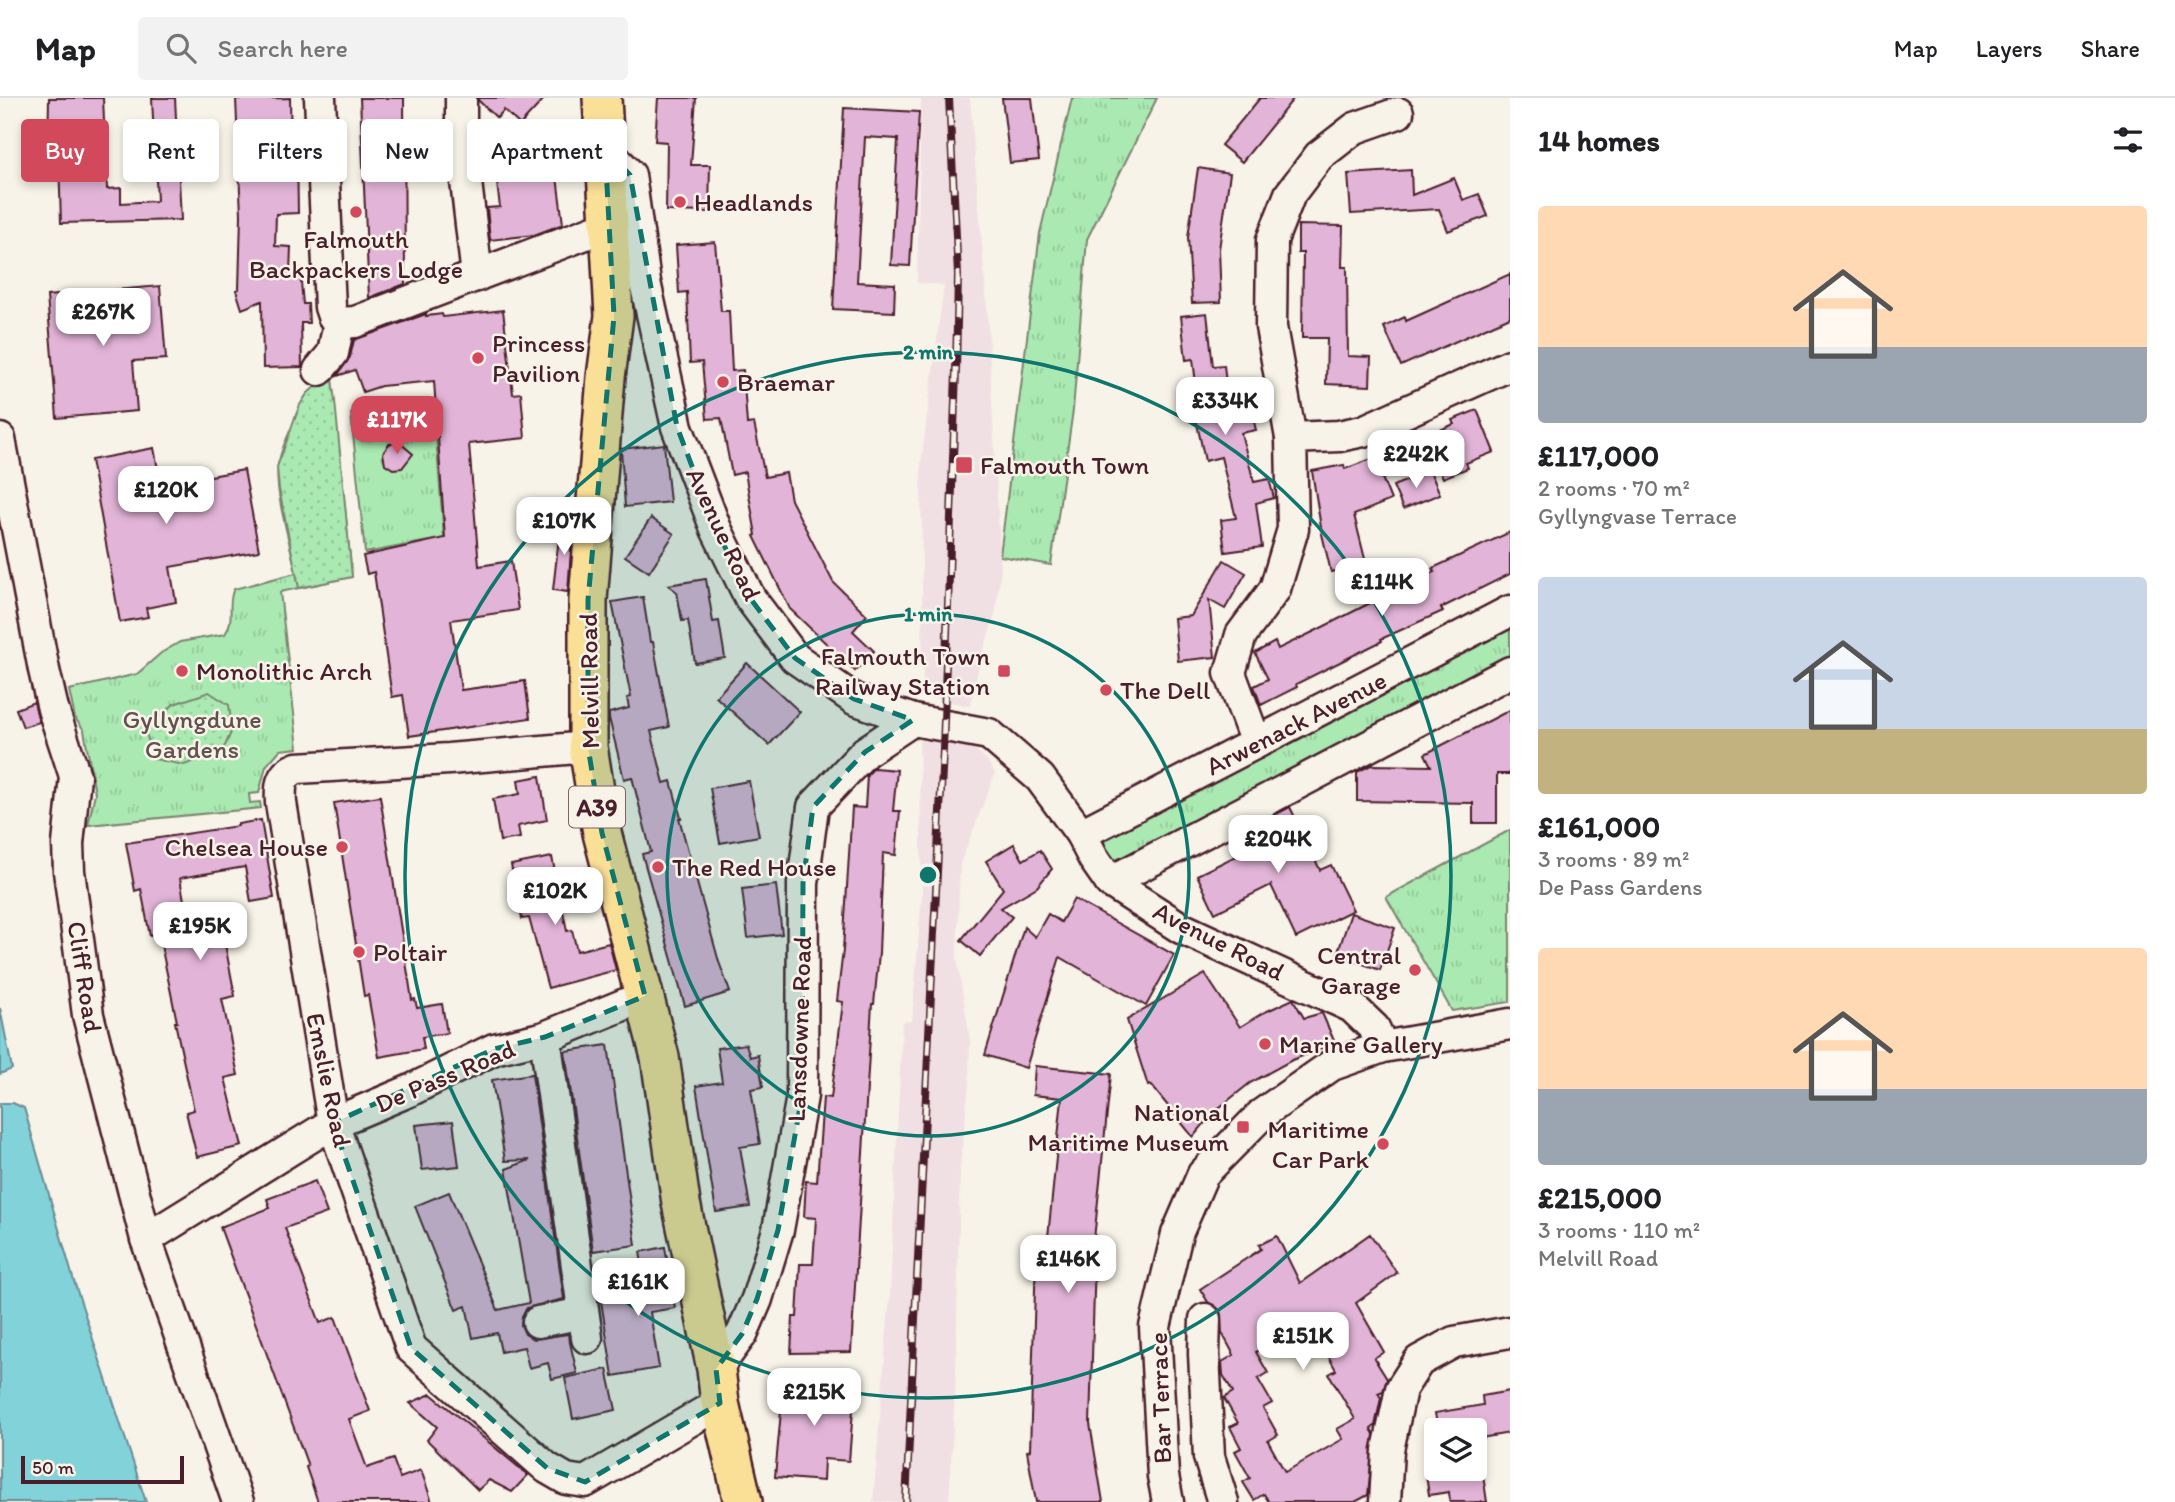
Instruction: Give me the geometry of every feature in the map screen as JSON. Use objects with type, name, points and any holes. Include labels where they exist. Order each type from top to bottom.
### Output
[{"type":"main road","name":"Melvill Road","points":[[602,98],[603,119]]},
{"type":"main road","name":"Melvill Road","points":[[606,182],[614,316],[606,377],[588,600],[588,747],[601,834],[660,1057],[681,1203],[743,1502]]},
{"type":"street","points":[[320,98],[330,307],[332,316],[339,323]]},
{"type":"street","points":[[461,98],[461,139],[477,276]]},
{"type":"street","points":[[1256,743],[1230,674],[1241,635],[1275,589],[1293,529],[1291,439],[1271,327],[1272,240],[1290,194],[1319,156],[1355,128],[1398,113]]},
{"type":"street","name":"Avenue Road","points":[[627,172],[630,175],[645,282],[677,427],[716,529],[750,598],[795,657],[854,699],[913,720],[989,734],[1040,778],[1081,834],[1110,882],[1181,928],[1352,1007],[1374,1028],[1383,1047]]},
{"type":"street","points":[[339,323],[355,321],[609,226]]},
{"type":"street","points":[[319,370],[333,352],[339,323]]},
{"type":"street","points":[[1291,439],[1339,436],[1363,431],[1510,365]]},
{"type":"street","name":"Cliff Road","points":[[0,439],[44,670],[53,709],[75,776],[70,819],[69,872],[88,1015],[146,1240],[238,1502]]},
{"type":"street","name":"Arwenack Avenue","points":[[1081,834],[1510,611]]},
{"type":"street","name":"Arwenack Avenue","points":[[1110,882],[1510,672]]},
{"type":"street","name":"Lansdowne Road","points":[[718,1386],[757,1299],[778,1230],[802,1096],[803,883],[813,807],[865,751],[913,720]]},
{"type":"street","name":"Emslie Road","points":[[588,747],[297,768],[289,771],[282,779],[281,803],[332,1124],[411,1348],[547,1468],[566,1479],[585,1482],[718,1386]]},
{"type":"street","name":"De Pass Road","points":[[146,1240],[332,1124],[409,1091],[494,1049],[545,1037],[645,996]]},
{"type":"street","points":[[1383,1047],[1510,1024]]},
{"type":"street","points":[[538,1322],[585,1325],[545,1037]]},
{"type":"street","name":"Bar Terrace","points":[[1168,1502],[1163,1476],[1155,1327],[1177,1234],[1203,1174],[1262,1114],[1332,1065],[1383,1047]]},
{"type":"street","points":[[1205,1319],[1209,1457],[1223,1502]]},
{"type":"street","points":[[1385,1502],[1388,1450],[1401,1389],[1419,1361],[1454,1342],[1510,1332]]},
{"type":"highlighted area","points":[[605,148],[630,175],[677,427],[716,529],[750,598],[795,658],[854,699],[913,720],[865,752],[813,807],[803,883],[802,1096],[778,1230],[757,1299],[742,1334],[716,1369],[720,1403],[585,1482],[547,1468],[411,1348],[333,1123],[494,1049],[545,1037],[645,996],[602,833],[588,747],[588,600],[614,316]]},
{"type":"shaded area","points":[[921,98],[970,98],[987,306],[1001,570],[995,615],[970,706],[923,696],[921,464],[944,285],[917,283]]},
{"type":"shaded area","points":[[919,733],[970,745],[987,760],[995,774],[960,864],[957,958],[970,1039],[969,1084],[960,1168],[956,1376],[949,1502],[873,1502],[890,1294],[902,1022],[912,1021],[922,893]]},
{"type":"green space","points":[[1072,98],[1157,98],[1087,239],[1073,410],[1051,565],[1000,556],[1040,233]]},
{"type":"green space","points":[[328,375],[332,380],[335,401],[352,577],[299,588],[277,467],[300,405],[307,394]]},
{"type":"green space","name":"Gyllyngdune Gardens","points":[[332,380],[352,577],[280,592],[298,748],[280,750],[266,766],[259,793],[249,794],[250,803],[260,802],[261,808],[88,825],[95,793],[84,730],[75,718],[69,690],[137,674],[161,653],[180,642],[225,634],[230,623],[234,589],[296,573],[278,490],[279,462],[302,403],[316,387]]},
{"type":"green space","points":[[433,399],[444,538],[365,553],[351,414],[356,406]]},
{"type":"green space","points":[[1510,616],[1510,668],[1111,878],[1088,836]]},
{"type":"green space","points":[[209,692],[229,705],[232,730],[225,746],[184,765],[154,759],[145,730],[174,704]]},
{"type":"green space","points":[[1510,830],[1510,1002],[1452,1011],[1386,897]]},
{"type":"water","points":[[0,1008],[12,1069],[0,1074]]},
{"type":"water","points":[[0,1103],[13,1103],[24,1108],[73,1278],[146,1502],[0,1502]]},
{"type":"building","points":[[49,98],[103,98],[104,119],[49,119]]},
{"type":"building","points":[[152,98],[175,98],[176,119],[153,119]]},
{"type":"building","points":[[290,98],[290,119],[237,119],[236,99]]},
{"type":"building","points":[[360,98],[404,98],[404,119],[361,120]]},
{"type":"building","points":[[479,98],[545,98],[526,119],[514,119],[504,110],[497,118]]},
{"type":"building","points":[[658,98],[696,98],[691,165],[710,165],[709,212],[666,211],[667,142],[655,141]]},
{"type":"building","points":[[1002,98],[1032,98],[1039,160],[1010,163]]},
{"type":"building","points":[[1260,98],[1294,98],[1242,162],[1221,145]]},
{"type":"building","points":[[844,108],[919,112],[910,266],[891,265],[898,139],[865,137],[857,282],[895,284],[894,312],[833,309]]},
{"type":"building","points":[[1198,168],[1230,173],[1219,249],[1221,302],[1192,303],[1188,237]]},
{"type":"building","points":[[1411,170],[1412,195],[1454,178],[1463,200],[1479,194],[1488,216],[1448,231],[1439,209],[1351,214],[1348,174]]},
{"type":"building","points":[[60,182],[107,182],[107,189],[121,188],[121,203],[157,201],[156,182],[179,182],[181,220],[61,223]]},
{"type":"building","points":[[240,182],[298,182],[298,213],[276,214],[275,246],[291,247],[290,272],[300,271],[303,304],[308,304],[309,323],[301,323],[302,367],[263,368],[262,301],[242,309],[236,290],[239,289]]},
{"type":"building","points":[[364,182],[404,182],[405,284],[369,298]]},
{"type":"building","points":[[497,182],[558,182],[563,224],[534,235],[490,240],[487,208],[500,207]]},
{"type":"building","points":[[1298,225],[1343,226],[1342,267],[1347,267],[1348,356],[1371,357],[1370,386],[1326,384],[1327,338],[1302,338],[1303,253],[1298,253]]},
{"type":"building","points":[[715,242],[721,311],[729,311],[732,371],[743,370],[747,424],[754,423],[765,477],[786,473],[791,500],[833,582],[867,615],[853,631],[874,651],[855,671],[790,609],[754,536],[756,535],[745,472],[732,475],[721,418],[707,419],[702,362],[690,363],[687,292],[679,293],[676,245]]},
{"type":"building","points":[[1510,274],[1510,317],[1401,366],[1384,327],[1405,317],[1406,321]]},
{"type":"building","points":[[160,286],[166,359],[133,361],[137,411],[57,418],[47,296]]},
{"type":"building","points":[[503,310],[513,394],[521,393],[525,438],[469,444],[479,566],[511,561],[518,610],[451,620],[461,690],[525,681],[530,718],[409,736],[403,695],[392,697],[374,572],[367,574],[363,556],[445,538],[434,381],[381,386],[363,392],[355,370],[337,376],[350,357],[354,340],[426,314],[442,314],[443,317]]},
{"type":"building","points":[[1207,313],[1213,366],[1224,365],[1229,412],[1250,406],[1256,430],[1241,433],[1254,482],[1269,479],[1274,498],[1256,503],[1262,547],[1225,552],[1221,520],[1236,518],[1221,457],[1205,461],[1196,419],[1200,418],[1193,359],[1186,360],[1181,316]]},
{"type":"building","points":[[1477,410],[1494,452],[1466,463],[1468,468],[1443,478],[1426,436],[1454,424],[1452,420]]},
{"type":"building","points":[[400,443],[413,454],[402,468],[393,469],[385,464],[383,453],[389,444]]},
{"type":"building","points":[[664,444],[670,502],[625,507],[621,449]]},
{"type":"building","points":[[154,448],[161,485],[244,470],[259,551],[170,567],[176,602],[146,608],[148,617],[120,622],[91,460]]},
{"type":"building","points":[[1374,458],[1391,500],[1354,515],[1366,563],[1331,572],[1312,471],[1344,465],[1345,469]]},
{"type":"building","points":[[1430,471],[1440,494],[1403,509],[1393,486]]},
{"type":"building","points":[[651,518],[674,534],[649,572],[625,556]]},
{"type":"building","points":[[561,519],[573,521],[568,592],[553,590]]},
{"type":"building","points":[[1510,532],[1510,574],[1441,608],[1443,611],[1381,639],[1382,641],[1296,684],[1297,687],[1261,705],[1254,686],[1268,679],[1255,653],[1275,642],[1278,649],[1376,600],[1375,598],[1435,572],[1433,568]]},
{"type":"building","points":[[1224,560],[1246,573],[1225,609],[1209,600],[1215,657],[1178,661],[1174,618],[1191,616]]},
{"type":"building","points":[[706,579],[713,622],[719,621],[725,658],[695,663],[688,620],[682,621],[677,592],[668,585]]},
{"type":"building","points":[[643,597],[669,727],[651,731],[664,783],[671,781],[719,962],[730,992],[685,1006],[642,854],[651,852],[632,777],[624,779],[609,718],[609,713],[629,708],[627,698],[631,697],[612,602]]},
{"type":"building","points":[[747,663],[800,712],[769,745],[716,697]]},
{"type":"building","points":[[34,702],[39,722],[23,727],[16,709]]},
{"type":"building","points":[[1510,710],[1510,774],[1497,774],[1497,823],[1473,823],[1473,803],[1357,801],[1357,772],[1371,765],[1431,766],[1425,754]]},
{"type":"building","points":[[874,768],[897,770],[893,811],[900,811],[896,855],[883,853],[879,953],[872,1004],[851,1352],[791,1353],[793,1317],[797,1317],[800,1264],[813,1264],[816,1218],[804,1217],[806,1181],[817,1182],[823,1097],[831,1098],[843,1002],[837,1001],[852,807],[865,808],[867,775]]},
{"type":"building","points":[[540,776],[547,820],[518,826],[520,838],[500,841],[493,799],[520,794],[518,780]]},
{"type":"building","points":[[749,781],[759,836],[720,843],[710,788]]},
{"type":"building","points":[[380,796],[412,1000],[415,999],[417,1008],[442,1004],[447,1033],[422,1037],[424,1049],[379,1057],[368,995],[364,996],[334,803]]},
{"type":"building","points":[[1290,807],[1320,870],[1331,865],[1353,910],[1296,938],[1271,885],[1215,913],[1197,875],[1238,855],[1229,839]]},
{"type":"building","points":[[261,820],[274,898],[251,902],[245,867],[180,878],[192,946],[224,939],[235,996],[222,999],[238,1075],[225,1078],[242,1146],[197,1157],[186,1112],[194,1110],[159,935],[150,936],[141,889],[135,891],[126,843]]},
{"type":"building","points":[[1014,844],[1023,860],[1040,850],[1052,869],[1037,887],[1001,908],[1012,917],[980,956],[961,940],[1003,889],[986,861]]},
{"type":"building","points":[[552,857],[567,931],[572,930],[577,951],[609,943],[616,970],[548,988],[529,918],[522,919],[511,865]]},
{"type":"building","points":[[776,885],[782,934],[748,938],[742,889]]},
{"type":"building","points":[[1074,899],[1174,955],[1146,1006],[1060,957],[1026,1068],[985,1055],[1024,927],[1035,937],[1048,914],[1061,922]]},
{"type":"building","points":[[1351,913],[1395,928],[1380,970],[1337,955]]},
{"type":"building","points":[[1205,974],[1240,1027],[1293,999],[1304,1018],[1322,1013],[1335,1043],[1292,1060],[1250,1083],[1215,1111],[1193,1137],[1151,1085],[1148,1086],[1127,1020]]},
{"type":"building","points":[[746,1044],[750,1057],[758,1055],[763,1087],[751,1089],[760,1144],[740,1147],[750,1207],[716,1212],[696,1086],[722,1082],[717,1048]]},
{"type":"building","points":[[608,1045],[636,1245],[593,1251],[565,1051]]},
{"type":"building","points":[[1035,1066],[1111,1074],[1092,1259],[1095,1259],[1090,1424],[1103,1502],[1036,1502],[1027,1451],[1030,1450],[1036,1257],[1046,1257],[1062,1098],[1033,1095]]},
{"type":"building","points":[[532,1074],[564,1299],[527,1308],[521,1325],[525,1334],[533,1339],[568,1334],[577,1373],[552,1379],[548,1363],[529,1368],[524,1347],[501,1352],[497,1333],[473,1338],[466,1306],[456,1310],[415,1206],[449,1192],[498,1310],[529,1303],[506,1169],[530,1160],[505,1161],[492,1080]]},
{"type":"building","points":[[453,1121],[459,1166],[422,1170],[416,1125]]},
{"type":"building","points":[[315,1181],[327,1213],[285,1228],[320,1323],[335,1317],[370,1411],[349,1419],[367,1468],[393,1459],[400,1478],[421,1470],[432,1502],[318,1502],[306,1467],[308,1466],[220,1227],[270,1208],[267,1199]]},
{"type":"building","points":[[1370,1234],[1397,1273],[1356,1303],[1384,1352],[1374,1358],[1387,1379],[1383,1391],[1378,1393],[1381,1398],[1375,1426],[1371,1429],[1374,1434],[1368,1495],[1355,1502],[1269,1502],[1264,1494],[1254,1500],[1243,1482],[1250,1478],[1235,1451],[1241,1448],[1230,1427],[1238,1423],[1224,1398],[1233,1392],[1223,1375],[1222,1362],[1234,1355],[1222,1333],[1220,1310],[1208,1302],[1200,1289],[1261,1249],[1259,1245],[1277,1236],[1300,1283]],"holes":[[[1301,1328],[1305,1337],[1315,1332],[1336,1370],[1329,1374],[1355,1419],[1337,1429],[1343,1439],[1285,1472],[1268,1441],[1278,1435],[1263,1408],[1272,1403],[1258,1379],[1268,1373],[1256,1352]]]},
{"type":"building","points":[[665,1247],[675,1308],[650,1312],[659,1368],[613,1376],[601,1301],[647,1292],[640,1252]]},
{"type":"building","points":[[607,1369],[616,1410],[573,1419],[565,1378]]},
{"type":"building","points":[[787,1380],[855,1384],[849,1461],[824,1459],[823,1481],[775,1477],[781,1411],[786,1411]]},
{"type":"building","points":[[1510,1391],[1510,1433],[1487,1437],[1487,1418],[1436,1418],[1435,1413],[1483,1405],[1482,1396]]},
{"type":"building","points":[[431,1394],[528,1475],[512,1492],[489,1480],[478,1490],[427,1440],[437,1427],[410,1403]]},
{"type":"building","points":[[1427,1481],[1484,1481],[1487,1502],[1450,1502],[1449,1492],[1429,1495]]},
{"type":"railway","points":[[906,1502],[943,750],[956,371],[958,275],[949,98]]},
{"type":"place","name":"Headlands","points":[[680,202]]},
{"type":"place","name":"Falmouth Backpackers Lodge","points":[[356,212]]},
{"type":"place","name":"Princess Pavilion","points":[[478,358]]},
{"type":"place","name":"Braemar","points":[[723,382]]},
{"type":"place","name":"Falmouth Town","points":[[964,465]]},
{"type":"place","name":"Monolithic Arch","points":[[182,671]]},
{"type":"place","name":"Falmouth Town Railway Station","points":[[1004,671]]},
{"type":"place","name":"The Dell","points":[[1106,690]]},
{"type":"place","name":"Chelsea House","points":[[342,847]]},
{"type":"place","name":"The Red House","points":[[658,867]]},
{"type":"place","name":"Poltair","points":[[359,952]]},
{"type":"place","name":"Central Garage","points":[[1415,970]]},
{"type":"place","name":"Marine Gallery","points":[[1265,1044]]},
{"type":"place","name":"National Maritime Museum","points":[[1243,1127]]},
{"type":"place","name":"Maritime Car Park","points":[[1383,1144]]}]
